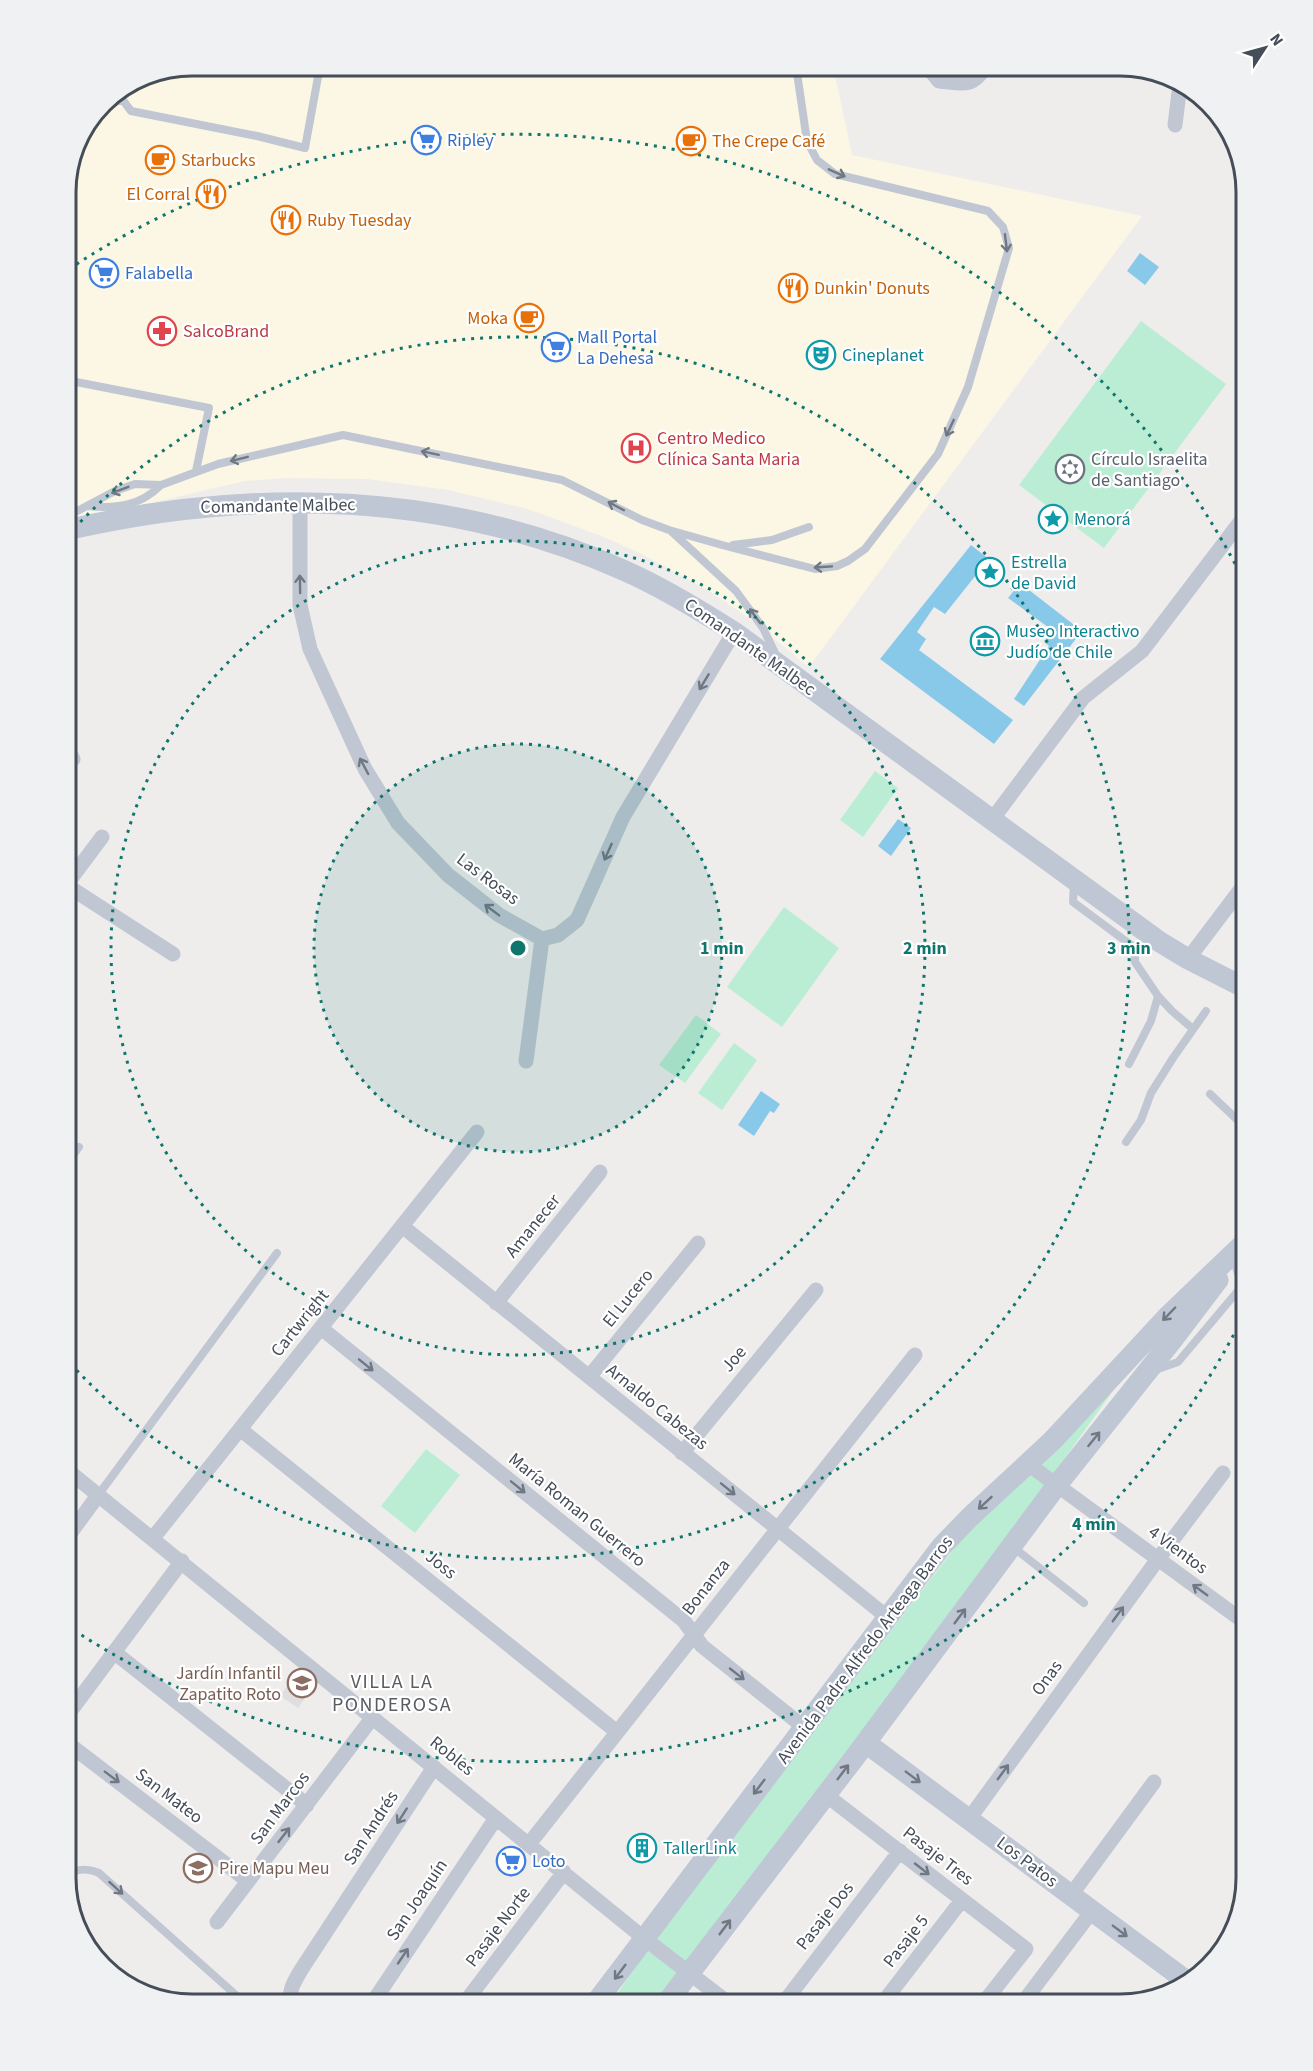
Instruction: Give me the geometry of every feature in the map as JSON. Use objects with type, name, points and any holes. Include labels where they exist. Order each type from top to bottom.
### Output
[{"type":"main road","name":"Comandante Malbec","points":[[77,519],[125,518],[212,506],[300,502],[393,507],[466,518],[507,528],[557,543],[625,570],[690,604],[734,632],[1074,882],[1188,960],[1236,983]]},
{"type":"main road","name":"Comandante Malbec","points":[[77,536],[125,518]]},
{"type":"main road","name":"Avenida Padre Alfredo Arteaga Barros","points":[[602,1994],[927,1564],[955,1532],[1052,1441],[1169,1315],[1236,1252]]},
{"type":"main road","name":"Avenida Padre Alfredo Arteaga Barros","points":[[673,1994],[866,1743],[1057,1485],[1211,1290],[1236,1254]]},
{"type":"main road","name":"Los Patos","points":[[866,1743],[1181,1977]]},
{"type":"street","points":[[936,77],[939,81],[966,84],[975,81],[978,77]]},
{"type":"street","points":[[1175,125],[1179,92]]},
{"type":"street","name":"Las Rosas","points":[[300,502],[300,605],[310,649],[365,770],[398,823],[448,875],[499,915],[542,939]]},
{"type":"street","points":[[991,821],[1083,698],[1142,651],[1236,527]]},
{"type":"street","points":[[526,1061],[542,939],[558,935],[577,920],[623,817],[734,632]]},
{"type":"street","points":[[77,871],[102,837]]},
{"type":"street","points":[[77,892],[173,954]]},
{"type":"street","points":[[1188,960],[1236,896]]},
{"type":"street","name":"Cartwright","points":[[153,1538],[477,1132]]},
{"type":"street","name":"Amanecer","points":[[496,1303],[600,1172]]},
{"type":"street","name":"Arnaldo Cabezas","points":[[402,1226],[887,1617]]},
{"type":"street","name":"El Lucero","points":[[589,1377],[698,1243]]},
{"type":"street","name":"Joe","points":[[682,1453],[816,1290]]},
{"type":"street","name":"María Roman Guerrero","points":[[321,1328],[684,1621],[702,1646],[804,1728]]},
{"type":"street","name":"Bonanza","points":[[529,1844],[915,1355]]},
{"type":"street","name":"Joss","points":[[240,1429],[616,1732]]},
{"type":"street","name":"4 Vientos","points":[[1028,1464],[1236,1615]]},
{"type":"street","name":"Onas","points":[[969,1819],[1223,1473]]},
{"type":"street","name":"Robles","points":[[76,1477],[645,1939],[716,1994]]},
{"type":"street","points":[[76,1525],[99,1494]]},
{"type":"street","points":[[76,1703],[182,1561]]},
{"type":"street","points":[[114,1652],[307,1805]]},
{"type":"street","name":"San Marcos","points":[[217,1922],[373,1717]]},
{"type":"street","name":"San Mateo","points":[[76,1750],[248,1881]]},
{"type":"street","name":"San Andrés","points":[[290,1994],[301,1970],[434,1767]]},
{"type":"street","points":[[1071,1895],[1154,1782]]},
{"type":"street","name":"Pasaje Tres","points":[[826,1794],[1026,1949],[991,1994]]},
{"type":"street","name":"San Joaquín","points":[[378,1994],[496,1818]]},
{"type":"street","name":"Pasaje Dos","points":[[790,1994],[900,1851]]},
{"type":"street","name":"Pasaje Norte","points":[[471,1994],[564,1872]]},
{"type":"street","name":"Pasaje 5","points":[[893,1994],[962,1900]]},
{"type":"street","points":[[1029,1994],[1092,1911]]},
{"type":"lane","points":[[123,100],[131,111],[305,148],[318,77]]},
{"type":"lane","points":[[87,506],[137,503],[161,485],[196,471],[343,435],[562,480],[642,520],[669,530],[815,569],[837,566],[848,561],[865,549],[938,454],[968,387],[1009,248],[1003,227],[988,211],[835,174],[817,160],[807,141],[798,77]]},
{"type":"lane","points":[[77,382],[209,408],[196,471]]},
{"type":"lane","points":[[77,513],[115,491],[135,484],[161,485]]},
{"type":"lane","points":[[722,545],[755,544],[809,527]]},
{"type":"lane","points":[[669,530],[736,591],[763,628],[782,667]]},
{"type":"lane","points":[[1074,882],[1073,902],[1135,948]]},
{"type":"lane","points":[[1135,948],[1160,942]]},
{"type":"lane","points":[[1135,948],[1135,962],[1158,996],[1193,1029]]},
{"type":"lane","points":[[1129,1064],[1151,1021],[1158,996]]},
{"type":"lane","points":[[1126,1142],[1141,1120],[1151,1093],[1206,1011]]},
{"type":"lane","points":[[1210,1094],[1236,1119]]},
{"type":"lane","points":[[76,1151],[79,1147]]},
{"type":"lane","points":[[99,1494],[277,1253]]},
{"type":"lane","points":[[1011,1546],[1084,1603]]},
{"type":"lane","points":[[76,1871],[84,1869],[99,1873],[235,1994]]},
{"type":"shaded area","name":"Mall Portal La Dehesa","points":[[185,77],[835,77],[852,155],[1142,216],[809,667],[746,616],[712,593],[642,554],[604,537],[528,509],[448,490],[367,479],[286,478],[245,481],[77,519],[77,185],[80,162],[85,148],[100,122],[116,105],[148,85]]},
{"type":"shaded area","name":"Jardín Infantil Zapatito Roto","points":[[301,1666],[319,1678],[298,1708],[280,1696]]},
{"type":"green space","points":[[1141,321],[1226,384],[1104,548],[1019,485]]},
{"type":"green space","points":[[875,771],[898,788],[863,837],[840,820]]},
{"type":"green space","points":[[784,907],[839,948],[782,1027],[727,987]]},
{"type":"green space","points":[[696,1015],[721,1034],[685,1083],[659,1065]]},
{"type":"green space","points":[[734,1043],[757,1060],[722,1110],[698,1093]]},
{"type":"green space","points":[[1127,1371],[998,1552],[662,1994],[617,1994],[639,1961],[978,1517]]},
{"type":"green space","points":[[426,1449],[460,1475],[415,1533],[381,1506]]},
{"type":"water","points":[[1140,253],[1159,267],[1145,285],[1127,271]]},
{"type":"water","points":[[971,545],[999,567],[987,582],[976,575],[945,614],[934,607],[917,632],[926,639],[919,650],[1013,720],[994,744],[880,659]]},
{"type":"water","points":[[1020,583],[1082,631],[1024,706],[1014,699],[1049,646],[1044,642],[1052,630],[1008,598]]},
{"type":"water","points":[[898,819],[911,828],[891,856],[878,846]]},
{"type":"water","points":[[761,1091],[780,1104],[774,1113],[770,1111],[754,1136],[738,1125]]},
{"type":"place","name":"Ripley","points":[[426,140]]},
{"type":"place","name":"The Crepe Café","points":[[691,141]]},
{"type":"place","name":"Starbucks","points":[[160,160]]},
{"type":"place","name":"El Corral","points":[[211,194]]},
{"type":"place","name":"Ruby Tuesday","points":[[286,220]]},
{"type":"place","name":"Falabella","points":[[104,273]]},
{"type":"place","name":"Dunkin' Donuts","points":[[793,288]]},
{"type":"place","name":"Moka","points":[[529,318]]},
{"type":"place","name":"SalcoBrand","points":[[162,331]]},
{"type":"place","name":"Mall Portal La Dehesa","points":[[556,347]]},
{"type":"place","name":"Cineplanet","points":[[821,355]]},
{"type":"place","name":"Centro Medico Clínica Santa Maria","points":[[636,448]]},
{"type":"place","name":"Círculo Israelita de Santiago","points":[[1070,469]]},
{"type":"place","name":"Menorá","points":[[1053,519]]},
{"type":"place","name":"Estrella de David","points":[[990,572]]},
{"type":"place","name":"Museo Interactivo Judío de Chile","points":[[985,641]]},
{"type":"place","name":"Jardín Infantil Zapatito Roto","points":[[302,1683]]},
{"type":"place","name":"TallerLink","points":[[642,1848]]},
{"type":"place","name":"Loto","points":[[511,1861]]},
{"type":"place","name":"Pire Mapu Meu","points":[[198,1868]]},
{"type":"district","name":"VILLA LA PONDEROSA","points":[[392,1694]]}]
